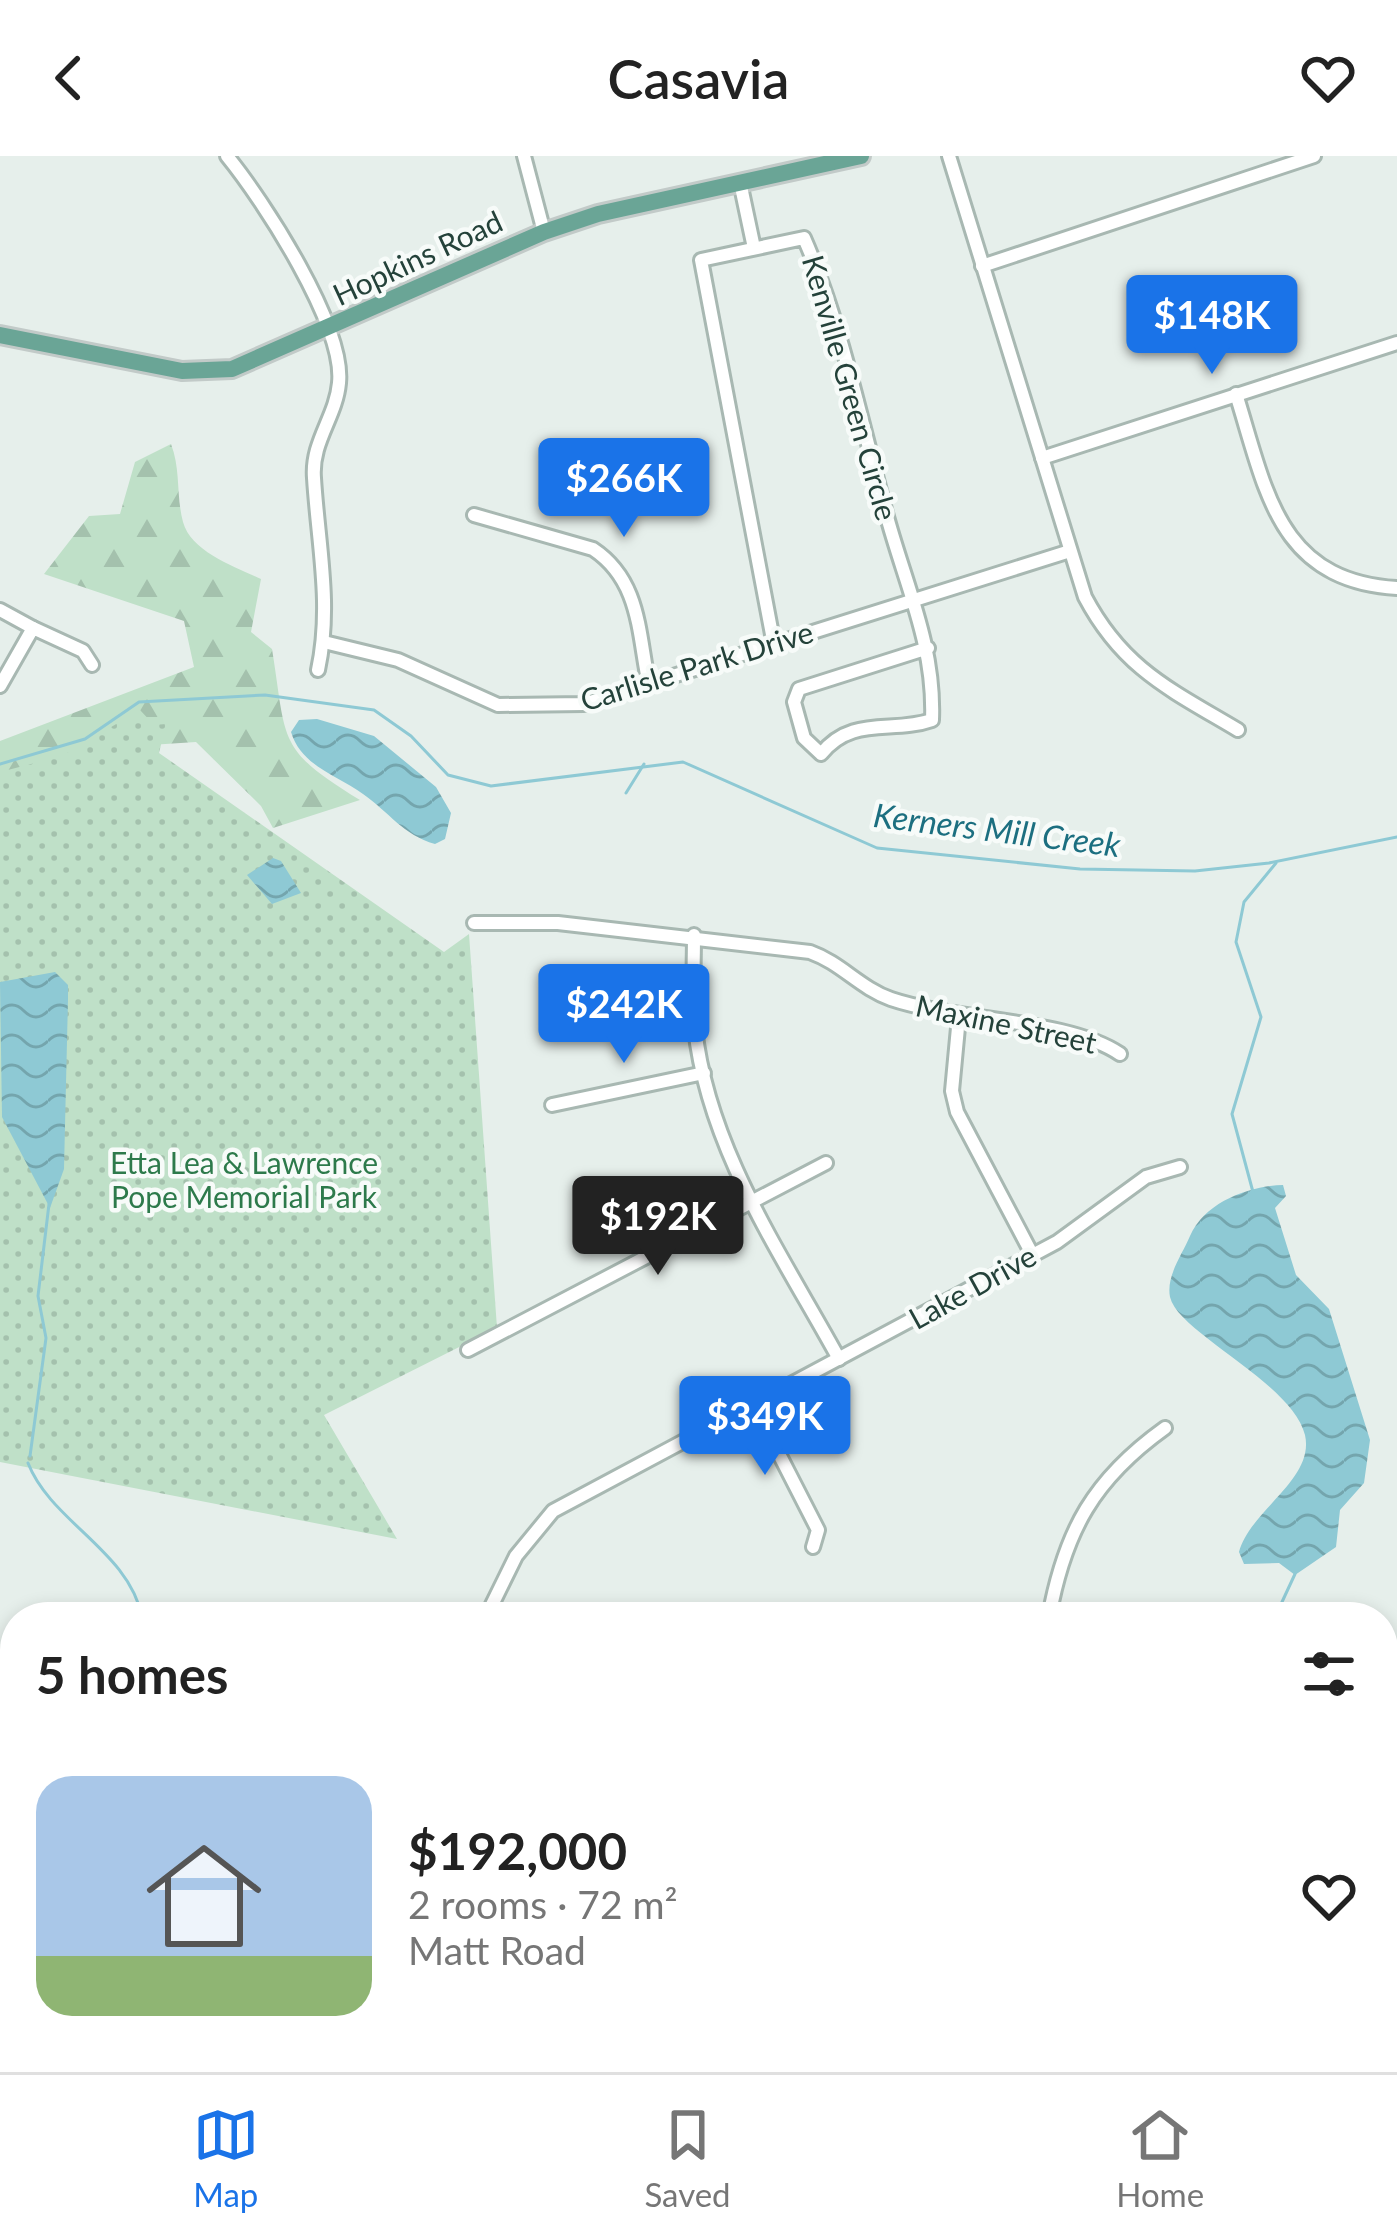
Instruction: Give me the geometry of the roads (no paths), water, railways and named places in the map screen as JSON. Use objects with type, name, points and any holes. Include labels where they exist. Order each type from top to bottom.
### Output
[{"type":"main road","name":"Hopkins Road","points":[[0,335],[199,372],[250,364],[544,232],[860,156]]},
{"type":"street","points":[[226,156],[272,216],[328,330],[340,378],[314,453],[327,602],[318,670]]},
{"type":"street","points":[[524,156],[544,232]]},
{"type":"street","points":[[950,156],[1085,597],[1119,651],[1145,675],[1238,730]]},
{"type":"street","points":[[982,266],[1314,156]]},
{"type":"street","points":[[740,182],[754,248]]},
{"type":"street","name":"Kenville Green Circle","points":[[774,645],[701,260],[806,240],[913,601]]},
{"type":"street","points":[[1042,458],[1397,343]]},
{"type":"street","points":[[1236,394],[1278,520],[1291,538],[1309,559],[1346,579],[1397,588]]},
{"type":"street","points":[[474,515],[593,549],[609,559],[630,587],[649,686]]},
{"type":"street","name":"Carlisle Park Drive","points":[[324,642],[398,660],[473,697],[519,708],[584,704],[1070,551]]},
{"type":"street","points":[[913,601],[928,648],[934,673],[932,719],[865,726],[840,735],[821,754],[804,739],[794,702],[800,689],[928,648]]},
{"type":"street","points":[[0,610],[83,651],[92,665]]},
{"type":"street","points":[[0,686],[33,628]]},
{"type":"street","name":"Maxine Street","points":[[474,923],[542,922],[694,935],[810,952],[838,962],[887,998],[959,1017],[1099,1040],[1120,1054]]},
{"type":"street","points":[[694,935],[695,1028],[728,1152],[839,1359]]},
{"type":"street","points":[[959,1017],[952,1091],[957,1112],[1032,1255]]},
{"type":"street","points":[[552,1105],[704,1073]]},
{"type":"street","points":[[468,1350],[826,1163]]},
{"type":"street","name":"Lake Drive","points":[[493,1602],[516,1556],[553,1511],[1032,1255],[1146,1177],[1180,1167]]},
{"type":"street","points":[[754,1405],[818,1530],[813,1547]]},
{"type":"street","points":[[1052,1602],[1066,1551],[1100,1483],[1166,1428]]},
{"type":"water","points":[[317,719],[374,736],[436,787],[451,813],[445,839],[435,844],[414,835],[363,794],[311,762],[291,732],[299,720]]},
{"type":"water","points":[[273,858],[281,861],[301,893],[272,904],[247,875]]},
{"type":"water","points":[[55,972],[68,985],[68,999],[64,1169],[50,1208],[2,1117],[0,982]]},
{"type":"water","points":[[1283,1185],[1286,1196],[1275,1208],[1296,1275],[1329,1309],[1370,1440],[1364,1483],[1340,1510],[1336,1547],[1295,1575],[1279,1563],[1244,1564],[1239,1552],[1255,1522],[1300,1466],[1305,1435],[1280,1396],[1178,1311],[1169,1289],[1179,1258],[1206,1214],[1243,1193]]},
{"type":"waterway","name":"Kerners Mill Creek","points":[[0,764],[85,739],[139,702],[265,695],[374,710],[411,736],[448,775],[491,786],[683,762],[877,848],[1080,869],[1195,871],[1269,863],[1397,837]]},
{"type":"waterway","points":[[626,793],[644,764]]},
{"type":"waterway","points":[[1253,1192],[1232,1114],[1261,1017],[1236,942],[1244,902],[1276,863]]},
{"type":"waterway","points":[[30,1456],[46,1338],[38,1296],[49,1204]]},
{"type":"waterway","points":[[28,1463],[54,1503],[122,1573],[137,1602]]},
{"type":"waterway","points":[[1282,1602],[1295,1574]]},
{"type":"park label","name":"Etta Lea & Lawrence Pope Memorial Park","points":[[244,1181]]}]
